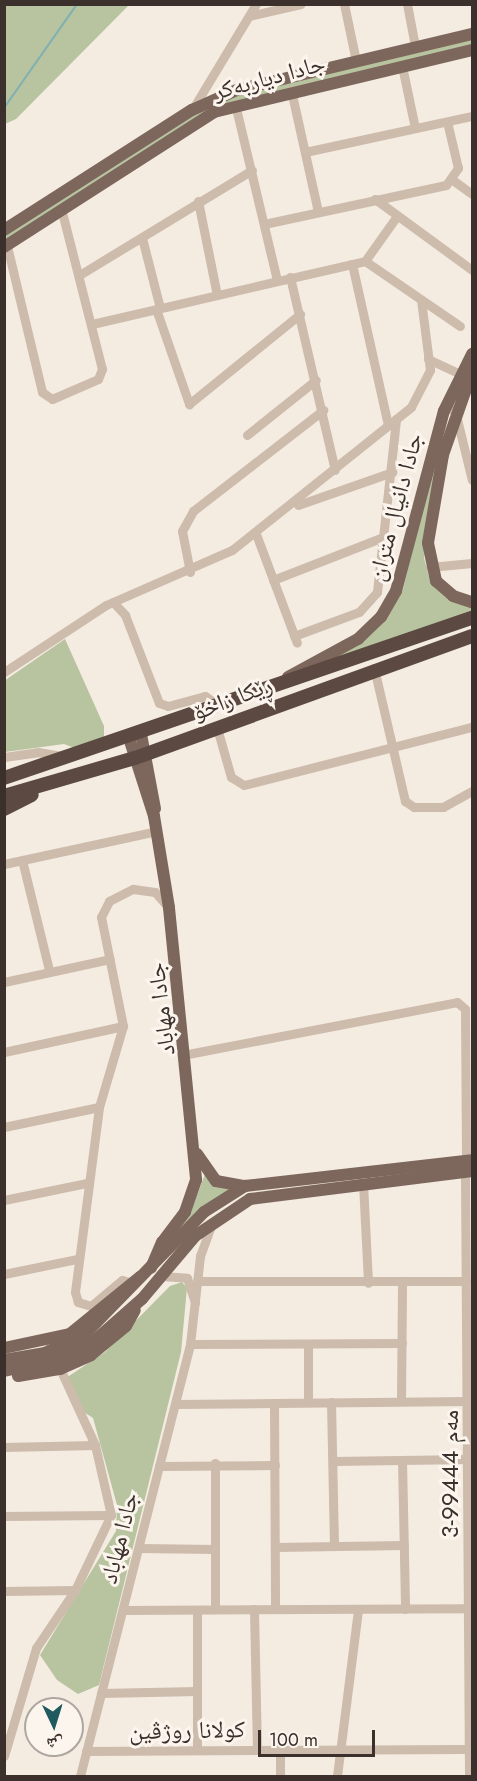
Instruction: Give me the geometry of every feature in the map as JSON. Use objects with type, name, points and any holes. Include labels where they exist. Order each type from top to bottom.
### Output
[{"type":"highway","name":"ڕێکا زاخۆ","points":[[4,778],[72,759],[472,618]]},
{"type":"highway","name":"ڕێکا زاخۆ","points":[[4,796],[135,758],[374,668],[472,636]]},
{"type":"highway","points":[[4,809],[58,782]]},
{"type":"main road","name":"جادا دیاربه‌كر","points":[[4,231],[192,110],[237,90],[472,34]]},
{"type":"main road","name":"جادا دیاربه‌كر","points":[[6,246],[192,126],[235,104],[472,50]]},
{"type":"main road","name":"جادا دانيال متران","points":[[272,688],[358,639],[381,617],[405,569],[450,409],[472,354]]},
{"type":"main road","name":"جادا دانيال متران","points":[[450,409],[433,501],[430,567],[436,581],[453,596],[472,602]]},
{"type":"main road","points":[[135,736],[148,752],[154,816]]},
{"type":"main road","name":"جادا مهاباد","points":[[135,736],[135,758],[154,816],[169,908],[188,1054],[195,1150],[193,1196],[152,1274]]},
{"type":"main road","points":[[195,1150],[216,1181],[245,1186],[469,1166]]},
{"type":"main road","points":[[4,1371],[14,1363],[85,1334],[214,1218],[250,1199],[469,1166]]},
{"type":"main road","points":[[4,1377],[60,1369],[115,1336],[142,1299],[152,1274],[204,1212],[245,1186]]},
{"type":"main road","points":[[4,1348],[70,1334],[129,1281],[152,1274]]},
{"type":"main road","points":[[14,1363],[59,1359],[93,1342],[142,1299]]},
{"type":"street","points":[[192,110],[256,4]]},
{"type":"street","points":[[249,16],[301,4]]},
{"type":"street","points":[[344,4],[356,61]]},
{"type":"street","points":[[407,4],[415,46]]},
{"type":"street","points":[[402,66],[415,128]]},
{"type":"street","points":[[291,90],[318,212]]},
{"type":"street","points":[[235,104],[277,280]]},
{"type":"street","points":[[305,152],[472,116]]},
{"type":"street","points":[[447,122],[458,168],[454,181]]},
{"type":"street","points":[[81,274],[252,170]]},
{"type":"street","points":[[264,224],[454,181],[472,194]]},
{"type":"street","points":[[375,200],[472,270]]},
{"type":"street","points":[[198,201],[217,295]]},
{"type":"street","points":[[6,246],[46,397],[102,375],[81,274],[62,212]]},
{"type":"street","points":[[92,324],[365,261],[397,216]]},
{"type":"street","points":[[142,238],[158,308],[189,404],[300,314]]},
{"type":"street","points":[[365,261],[460,326]]},
{"type":"street","points":[[352,264],[388,425]]},
{"type":"street","points":[[290,277],[323,410],[335,470]]},
{"type":"street","points":[[4,672],[113,602],[190,572],[255,534],[396,419],[422,392],[428,359],[421,300]]},
{"type":"street","points":[[428,359],[466,373]]},
{"type":"street","points":[[247,435],[316,380]]},
{"type":"street","points":[[450,409],[472,480]]},
{"type":"street","points":[[190,572],[182,531],[193,511],[323,410]]},
{"type":"street","points":[[255,534],[296,640],[369,603],[381,578],[396,419]]},
{"type":"street","points":[[289,508],[392,472]]},
{"type":"street","points":[[273,580],[386,536]]},
{"type":"street","points":[[430,567],[472,563]]},
{"type":"street","points":[[113,602],[125,615],[161,705],[200,696],[219,706]]},
{"type":"street","points":[[374,668],[405,801],[414,807],[443,807],[472,791]]},
{"type":"street","points":[[217,728],[231,777],[240,784],[472,727]]},
{"type":"street","points":[[4,758],[38,752],[72,759]]},
{"type":"street","points":[[4,864],[156,831]]},
{"type":"street","points":[[22,860],[50,970]]},
{"type":"street","points":[[129,1281],[122,1280],[84,1306],[75,1292],[76,1259],[99,1107],[123,1026],[101,917],[109,901],[146,889],[169,908]]},
{"type":"street","points":[[4,982],[50,970],[110,959]]},
{"type":"street","name":"مەم 99444-3","points":[[188,1054],[457,1002],[465,1009],[469,1166],[469,1236],[466,1281],[471,1381],[469,1401],[471,1522],[469,1776]]},
{"type":"street","points":[[4,1052],[123,1026]]},
{"type":"street","points":[[4,1127],[99,1107]]},
{"type":"street","points":[[363,1183],[368,1282]]},
{"type":"street","points":[[4,1200],[87,1184]]},
{"type":"street","name":"جادا مهاباد","points":[[80,1776],[176,1404],[201,1281],[200,1257],[214,1218]]},
{"type":"street","points":[[4,1274],[76,1259]]},
{"type":"street","points":[[152,1274],[174,1272],[187,1278],[196,1309]]},
{"type":"street","points":[[201,1281],[466,1281]]},
{"type":"street","points":[[402,1282],[402,1401]]},
{"type":"street","points":[[190,1344],[402,1343]]},
{"type":"street","points":[[308,1344],[308,1402]]},
{"type":"street","points":[[4,1756],[36,1648],[75,1590],[111,1515],[95,1445],[60,1369]]},
{"type":"street","points":[[176,1404],[469,1401]]},
{"type":"street","points":[[331,1402],[334,1546]]},
{"type":"street","points":[[274,1403],[275,1609]]},
{"type":"street","points":[[4,1447],[95,1445]]},
{"type":"street","points":[[402,1460],[405,1609]]},
{"type":"street","points":[[333,1461],[470,1461]]},
{"type":"street","points":[[159,1466],[215,1463],[274,1465]]},
{"type":"street","points":[[215,1463],[215,1608]]},
{"type":"street","points":[[4,1516],[111,1515]]},
{"type":"street","points":[[275,1547],[404,1545]]},
{"type":"street","points":[[139,1548],[215,1549]]},
{"type":"street","points":[[4,1591],[75,1590]]},
{"type":"street","points":[[123,1610],[470,1608]]},
{"type":"street","points":[[254,1609],[257,1748]]},
{"type":"street","points":[[337,1776],[336,1747],[358,1609]]},
{"type":"street","points":[[197,1611],[197,1749]]},
{"type":"street","points":[[101,1693],[196,1691]]},
{"type":"street","name":"کولانا روژڤین","points":[[86,1751],[336,1747],[470,1754]]},
{"type":"street","points":[[280,1748],[280,1776]]},
{"type":"green space","points":[[5,4],[129,5],[16,119],[5,124]]},
{"type":"green space","points":[[472,34],[472,50],[235,104],[5,247],[5,230],[192,110],[237,90]]},
{"type":"green space","points":[[441,435],[424,558],[429,577],[472,606],[472,612],[325,662],[392,609],[403,589]]},
{"type":"green space","points":[[65,639],[104,726],[104,740],[80,750],[64,744],[5,752],[4,681]]},
{"type":"green space","points":[[205,1174],[231,1189],[164,1245],[191,1212]]},
{"type":"green space","points":[[182,1282],[187,1288],[181,1352],[99,1685],[78,1694],[57,1680],[40,1655],[116,1531],[117,1505],[93,1418],[75,1406],[66,1378],[105,1352],[170,1286]]},
{"type":"waterway","points":[[4,108],[77,4]]}]
